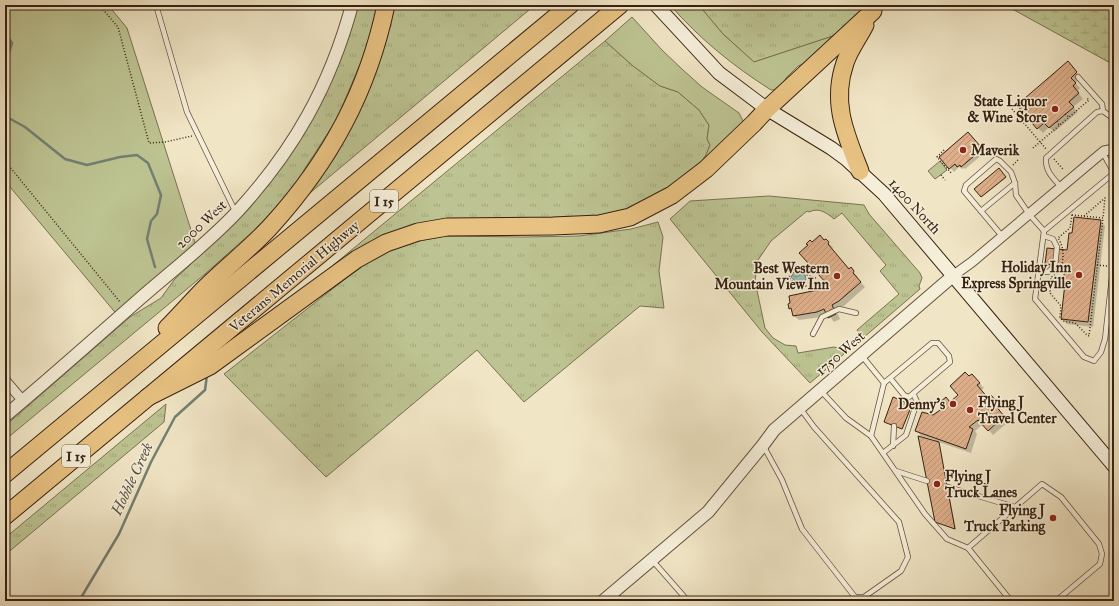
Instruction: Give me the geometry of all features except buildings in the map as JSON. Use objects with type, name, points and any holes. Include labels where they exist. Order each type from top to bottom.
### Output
[{"type":"highway","points":[[119,380],[204,289],[270,226],[297,195],[320,165],[351,110],[369,68],[386,5]]},
{"type":"highway","name":"I 15","points":[[5,474],[570,5]]},
{"type":"highway","name":"Veterans Memorial Highway","points":[[5,516],[620,5]]},
{"type":"highway","points":[[148,397],[210,366],[357,259],[386,243],[418,232],[447,227],[599,224],[630,217],[672,195],[706,169],[767,109],[875,8]]},
{"type":"highway","points":[[860,171],[843,123],[839,100],[839,84],[845,62],[875,8]]},
{"type":"main road","name":"1400 North","points":[[656,5],[719,72],[767,109],[830,148],[860,171],[884,194],[1114,466]]},
{"type":"street","name":"2000 West","points":[[5,416],[196,250],[236,213],[276,165],[316,102],[337,53],[352,5]]},
{"type":"street","name":"1750 West","points":[[603,601],[708,512],[774,430],[954,275],[972,262],[1102,153],[1114,149]]},
{"type":"street","points":[[5,380],[23,401]]},
{"type":"lane","points":[[156,5],[187,112],[236,213]]},
{"type":"lane","points":[[1078,77],[1102,104],[1103,111]]},
{"type":"lane","points":[[1061,188],[1047,171],[1046,158],[1097,112],[1103,111],[1114,119]]},
{"type":"lane","points":[[1102,153],[1114,173],[1044,234],[1035,299],[1084,357],[1094,361],[1101,352],[1105,339],[1114,259]]},
{"type":"lane","points":[[1002,236],[964,191],[966,185],[996,159],[1011,172],[1016,183],[1016,195],[1044,234],[1053,239],[1057,247],[1055,266],[1048,272],[1038,271]]},
{"type":"lane","points":[[981,211],[1016,183]]},
{"type":"lane","points":[[813,334],[822,317],[839,309],[856,313]]},
{"type":"lane","points":[[871,436],[884,383],[890,378],[932,343],[938,343],[949,356],[950,362],[910,397],[904,395],[890,378]]},
{"type":"lane","points":[[861,354],[884,383]]},
{"type":"lane","points":[[820,390],[846,418],[871,436],[926,514],[947,539],[968,548],[1011,601]]},
{"type":"lane","points":[[883,453],[906,435],[917,402],[914,395]]},
{"type":"lane","points":[[904,402],[906,396]]},
{"type":"lane","points":[[763,445],[782,480],[802,529],[855,598],[864,597],[901,571],[908,557],[899,522],[814,427],[800,408]]},
{"type":"lane","points":[[893,446],[894,426]]},
{"type":"lane","points":[[896,471],[927,481]]},
{"type":"lane","points":[[968,548],[1042,484],[1061,497],[1099,544],[1102,554],[1100,564],[1056,601]]},
{"type":"lane","points":[[948,488],[1015,507]]},
{"type":"lane","points":[[652,560],[686,599],[679,601]]},
{"type":"path","points":[[99,5],[118,28],[149,143],[166,142],[198,135]]},
{"type":"path","points":[[1033,148],[1089,100],[1084,95]]},
{"type":"path","points":[[1012,109],[1046,149]]},
{"type":"path","points":[[1065,114],[1070,116]]},
{"type":"path","points":[[1023,122],[1028,118]]},
{"type":"path","points":[[1057,121],[1059,125]]},
{"type":"path","points":[[944,150],[937,156],[952,174]]},
{"type":"path","points":[[1054,158],[1063,169]]},
{"type":"path","points":[[5,160],[126,310]]},
{"type":"path","points":[[1014,164],[1018,160]]},
{"type":"path","points":[[941,175],[945,180]]},
{"type":"path","points":[[1084,216],[1106,198],[1089,336],[1075,323],[1063,321],[1060,317],[1061,306],[1050,293],[1051,277],[1058,273],[1061,269],[1063,249],[1058,238],[1070,228],[1072,215],[1103,218]]},
{"type":"path","points":[[1097,265],[1113,266]]},
{"type":"path","points":[[815,289],[793,282],[789,278],[790,274],[795,271],[816,278]]},
{"type":"green space","points":[[5,5],[108,5],[127,28],[197,249],[119,317],[5,181]]},
{"type":"green space","points":[[356,5],[378,5],[373,28],[365,52],[337,119],[304,170],[299,181],[283,201],[260,225],[205,274],[5,440],[5,426],[130,317],[161,298],[174,280],[229,228],[281,168]]},
{"type":"green space","points":[[391,5],[535,5],[304,198]]},
{"type":"green space","points":[[670,5],[701,5],[702,9],[723,34],[754,62],[839,34],[811,61],[798,66],[786,78],[781,89],[771,90],[743,71],[705,41]]},
{"type":"green space","points":[[701,5],[867,5],[862,12],[839,34],[754,62],[723,34],[702,9]]},
{"type":"green space","points":[[1005,5],[1114,5],[1114,65]]},
{"type":"green space","points":[[632,17],[662,50],[683,70],[702,87],[739,113],[743,121],[739,128],[701,162],[710,145],[707,139],[709,125],[699,110],[678,92],[660,86],[633,66],[605,41]]},
{"type":"green space","points":[[605,41],[633,66],[660,86],[678,92],[699,110],[709,125],[707,139],[710,145],[706,155],[701,162],[681,180],[646,203],[603,217],[447,220],[329,273],[326,271]]},
{"type":"green space","points":[[940,161],[947,170],[935,179],[928,171]]},
{"type":"green space","points":[[769,196],[864,205],[869,214],[920,273],[922,278],[919,286],[920,289],[863,338],[857,330],[899,294],[880,271],[886,265],[842,213],[834,219],[819,210],[807,211],[771,241],[758,260],[755,281],[765,328],[773,338],[785,345],[796,346],[798,353],[834,347],[838,348],[844,354],[810,383],[762,332],[670,219],[690,201]]},
{"type":"green space","points":[[658,222],[663,237],[659,271],[664,308],[640,306],[524,402],[477,350],[326,477],[224,374],[363,265],[392,250],[419,241],[446,236],[579,236],[631,229]]},
{"type":"green space","points":[[166,404],[164,422],[5,555],[5,538]]},
{"type":"water","points":[[794,272],[805,275],[806,279],[804,282],[795,281],[791,277]]},
{"type":"waterway","name":"Hobble Creek","points":[[5,33],[12,43],[9,53],[5,54]]},
{"type":"waterway","name":"Hobble Creek","points":[[5,116],[25,127],[65,159],[87,165],[120,157],[137,155],[148,163],[161,195],[157,214],[151,221],[147,239],[155,267]]},
{"type":"waterway","name":"Hobble Creek","points":[[79,601],[119,534],[151,462],[175,417],[205,390],[207,375]]},
{"type":"place","name":"State Liquor & Wine Store","points":[[1055,109]]},
{"type":"place","name":"Maverik","points":[[963,150]]},
{"type":"place","name":"Holiday Inn Express Springville","points":[[1079,275]]},
{"type":"place","name":"Best Western Mountain View Inn","points":[[837,276]]},
{"type":"place","name":"Denny's","points":[[953,404]]},
{"type":"place","name":"Flying J Travel Center","points":[[970,410]]},
{"type":"place","name":"Flying J Truck Lanes","points":[[937,484]]},
{"type":"place","name":"Flying J Truck Parking","points":[[1053,518]]}]
